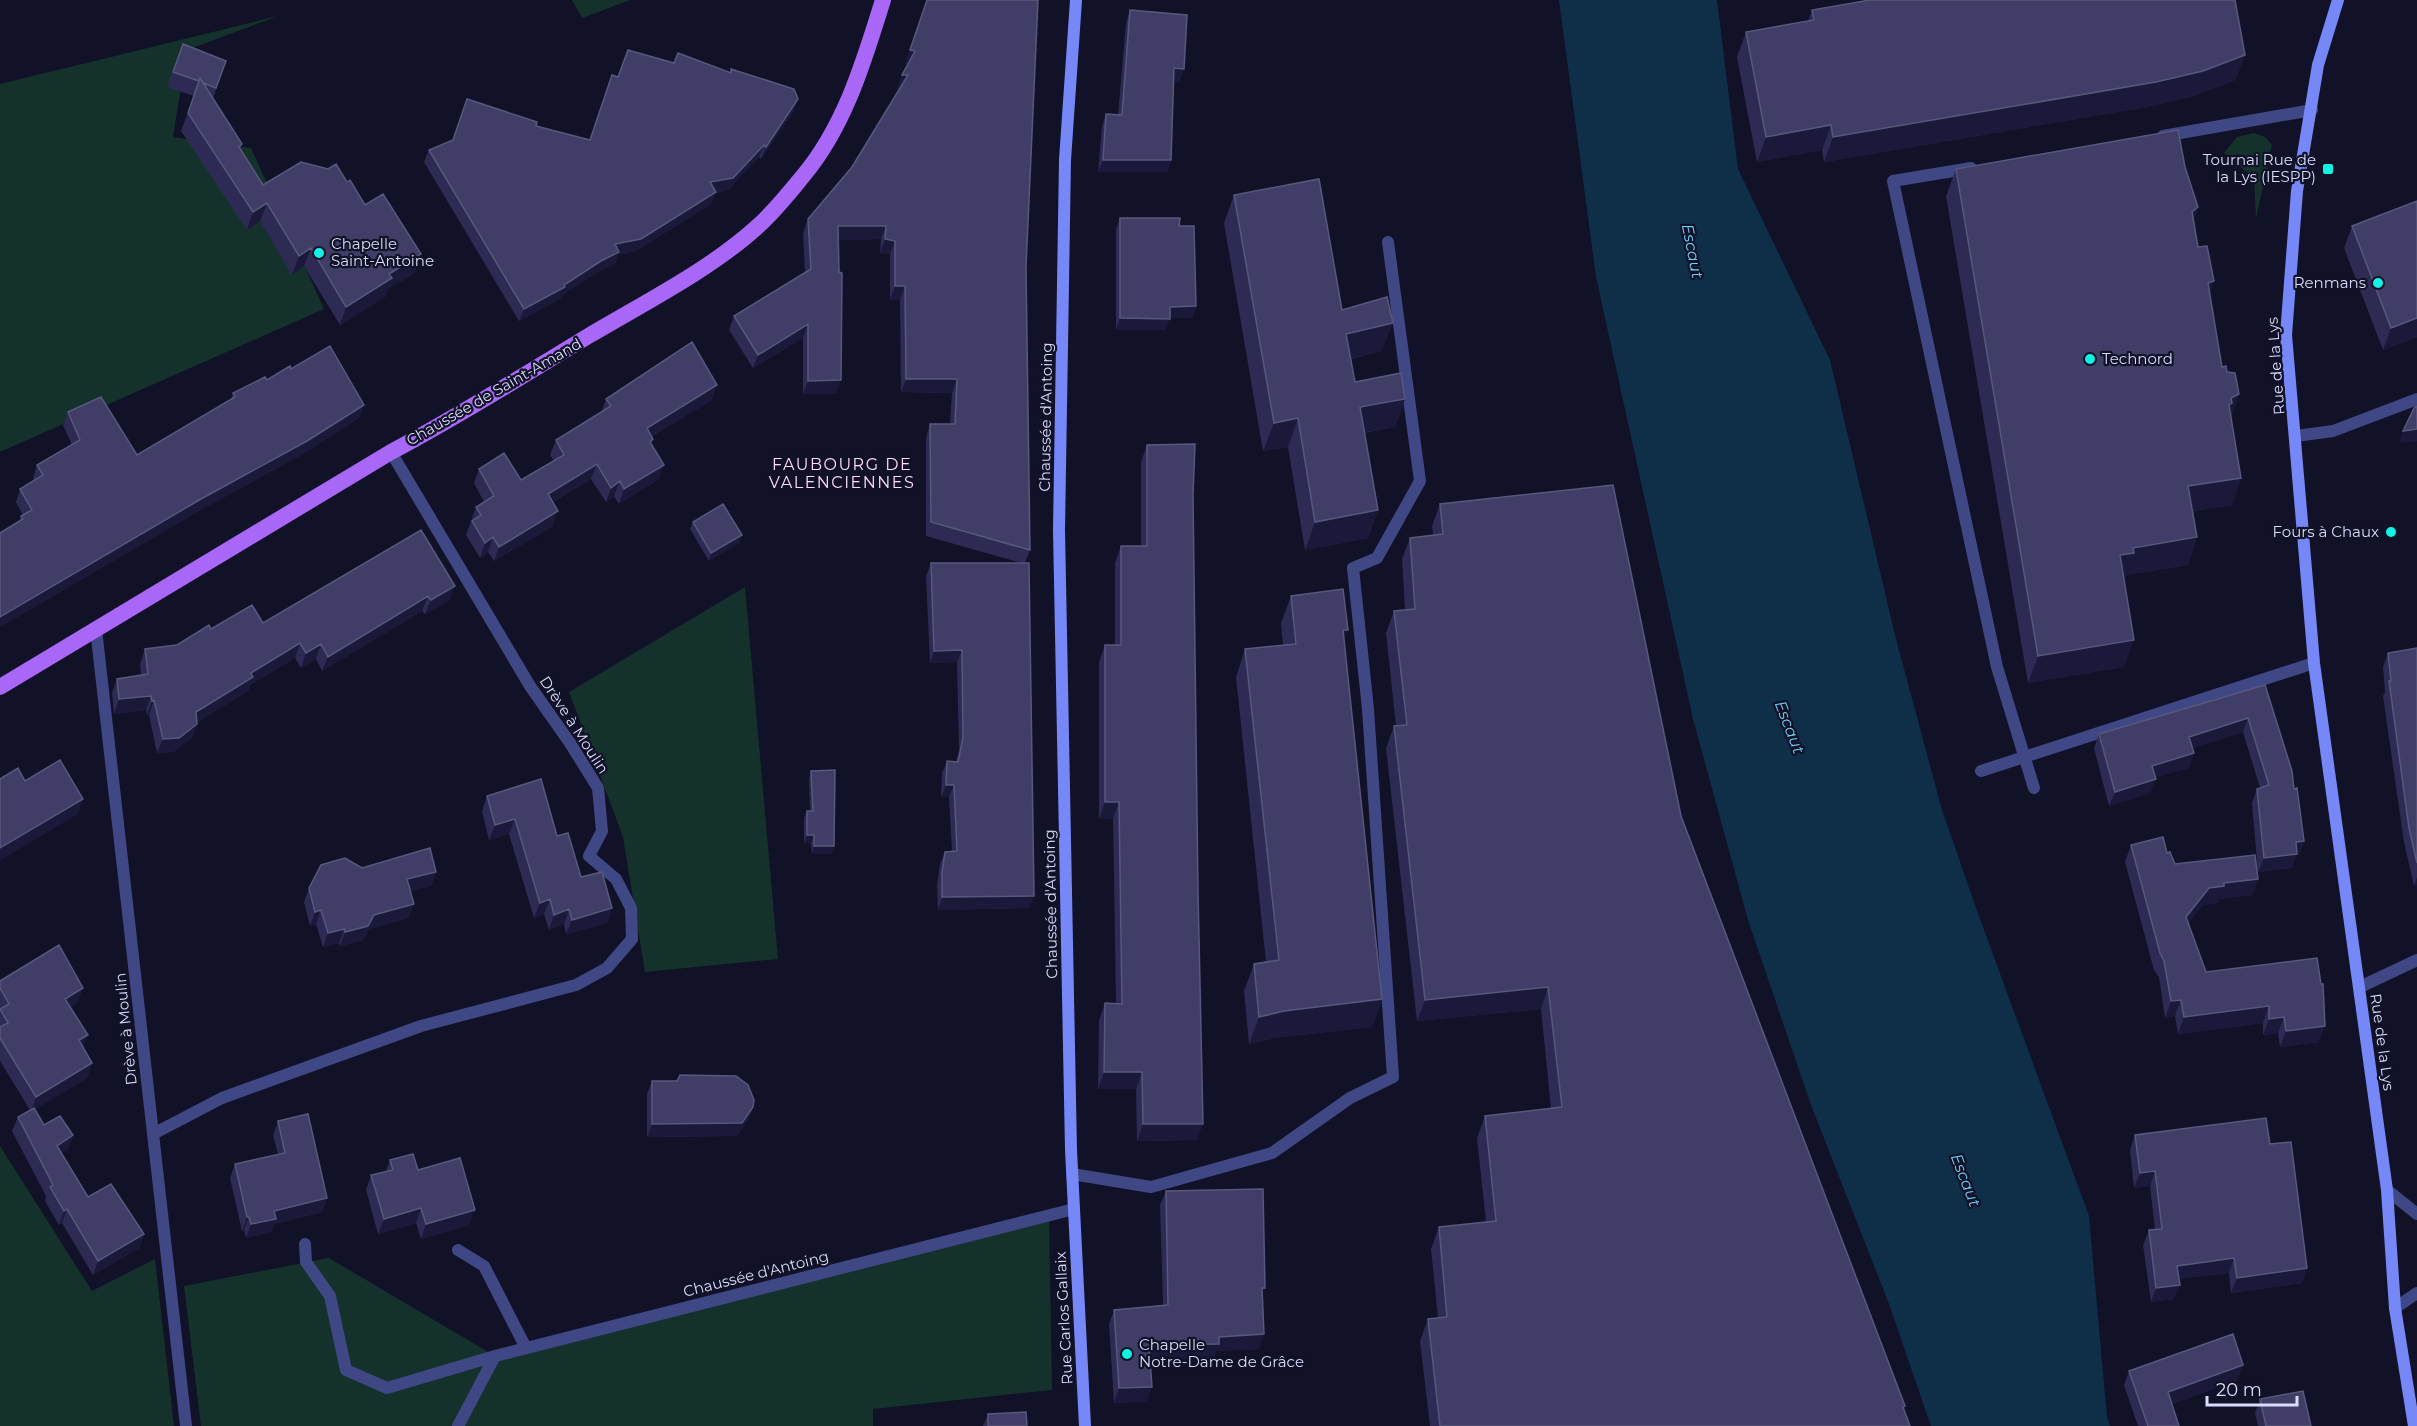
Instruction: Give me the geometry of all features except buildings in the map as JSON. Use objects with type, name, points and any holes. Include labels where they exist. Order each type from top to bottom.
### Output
[{"type":"main road","name":"Chaussée de Saint-Amand","points":[[0,687],[391,452],[445,423],[704,266],[757,227],[804,175],[833,132],[860,73],[883,0]]},
{"type":"main road","name":"Chaussée d'Antoing","points":[[1074,1209],[1059,530],[1065,159],[1076,0]]},
{"type":"main road","name":"Rue de la Lys","points":[[2338,0],[2318,65],[2295,201],[2286,334],[2314,663],[2387,1190],[2395,1308],[2414,1426]]},
{"type":"main road","name":"Rue Carlos Gallaix","points":[[1074,1209],[1085,1426]]},
{"type":"street","points":[[2151,138],[2312,110]]},
{"type":"street","points":[[1987,165],[1893,181],[1997,667],[2034,788]]},
{"type":"street","points":[[1072,1174],[1151,1187],[1272,1153],[1350,1098],[1393,1077],[1368,709],[1353,568],[1377,558],[1420,481],[1388,242]]},
{"type":"street","points":[[2296,436],[2333,431],[2417,399]]},
{"type":"street","name":"Drève à Moulin","points":[[153,1134],[222,1098],[421,1026],[576,985],[607,968],[632,939],[631,908],[616,879],[589,856],[602,831],[598,788],[530,686],[391,452]]},
{"type":"street","name":"Drève à Moulin","points":[[96,629],[186,1426]]},
{"type":"street","points":[[1981,771],[2314,663]]},
{"type":"street","points":[[2360,987],[2417,960]]},
{"type":"street","points":[[2387,1190],[2417,1214]]},
{"type":"street","name":"Chaussée d'Antoing","points":[[305,1244],[306,1262],[330,1296],[346,1370],[387,1388],[495,1356],[1074,1209]]},
{"type":"street","points":[[458,1250],[484,1266],[526,1348]]},
{"type":"street","points":[[2395,1308],[2417,1293]]},
{"type":"street","points":[[458,1426],[495,1356]]},
{"type":"green space","points":[[572,0],[630,0],[582,18]]},
{"type":"green space","points":[[278,16],[187,50],[173,137],[251,148],[324,309],[0,452],[0,84]]},
{"type":"green space","points":[[2254,133],[2265,137],[2272,145],[2256,219],[2254,178],[2224,153],[2237,137]]},
{"type":"green space","points":[[745,587],[778,959],[645,972],[623,837],[569,692]]},
{"type":"green space","points":[[0,1146],[92,1291],[155,1259],[174,1426],[0,1426]]},
{"type":"green space","points":[[1049,1216],[1052,1390],[873,1409],[873,1426],[201,1426],[184,1286],[329,1258],[495,1356]]},
{"type":"water","name":"Escaut","points":[[1559,0],[1717,0],[1738,169],[1830,360],[1896,639],[1942,810],[2089,1216],[2107,1417],[2110,1426],[1931,1426],[1889,1304],[1811,1105],[1748,920],[1693,719],[1596,277]]},
{"type":"place","name":"Tournai Rue de la Lys (IESPP)","points":[[2328,169]]},
{"type":"place","name":"Chapelle Saint-Antoine","points":[[319,253]]},
{"type":"place","name":"Renmans","points":[[2378,283]]},
{"type":"place","name":"Technord","points":[[2090,359]]},
{"type":"place","name":"Fours à Chaux","points":[[2391,532]]},
{"type":"place","name":"Chapelle Notre-Dame de Grâce","points":[[1127,1354]]},
{"type":"district","name":"FAUBOURG DE VALENCIENNES","points":[[842,473]]}]
